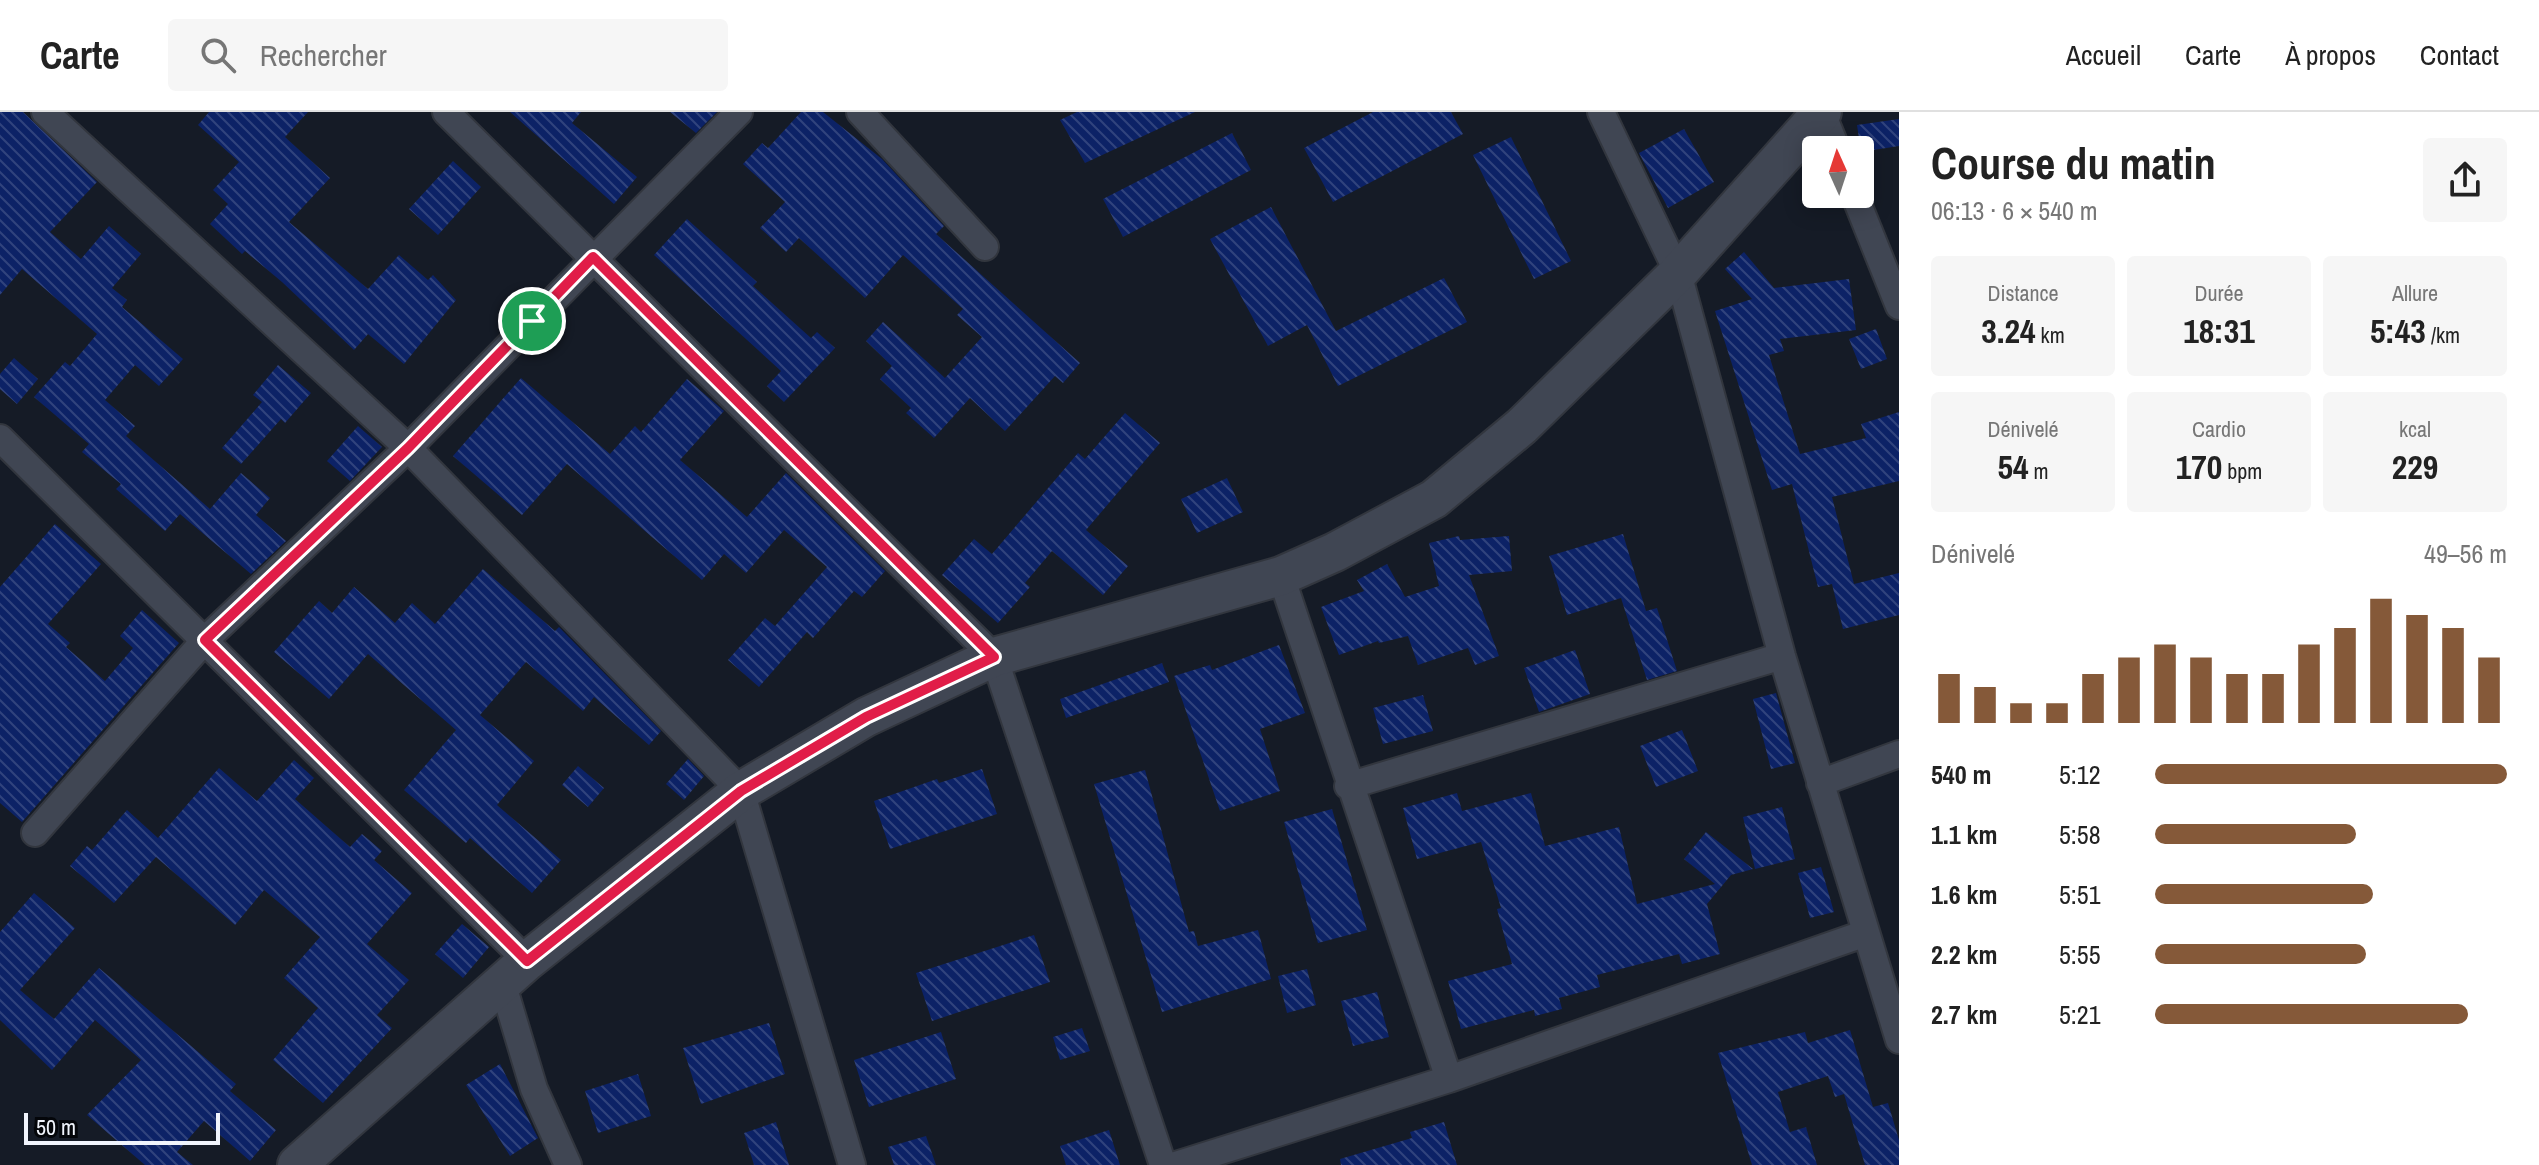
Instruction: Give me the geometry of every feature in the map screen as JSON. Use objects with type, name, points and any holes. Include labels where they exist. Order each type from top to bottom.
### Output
[{"type":"street","points":[[45,112],[408,448],[741,791],[852,1165]]},
{"type":"street","points":[[446,112],[994,657],[1163,1165]]},
{"type":"street","points":[[35,833],[205,640],[408,448],[739,112]]},
{"type":"street","points":[[860,112],[985,247]]},
{"type":"street","points":[[1601,112],[1678,273],[1782,656],[1899,1040]]},
{"type":"street","points":[[297,1165],[515,972],[741,791],[866,717],[994,657],[1281,576],[1335,552],[1434,499],[1522,426],[1678,273],[1822,112],[1831,136]]},
{"type":"street","points":[[1860,208],[1899,306]]},
{"type":"street","points":[[0,438],[205,640],[515,972],[534,1089],[568,1165]]},
{"type":"street","points":[[1281,576],[1348,786],[1449,1079]]},
{"type":"street","points":[[1348,786],[1782,656]]},
{"type":"street","points":[[1820,783],[1899,754]]},
{"type":"street","points":[[1176,1165],[1449,1079],[1866,933]]},
{"type":"building","points":[[0,112],[23,112],[97,182],[50,232],[81,259],[109,226],[141,254],[112,288],[127,300],[122,307],[183,359],[159,386],[135,365],[105,400],[135,426],[126,436],[210,509],[241,473],[270,498],[256,515],[286,541],[251,574],[180,514],[165,531],[116,489],[121,484],[82,452],[89,444],[34,397],[65,362],[70,366],[97,334],[22,269],[0,295]]},
{"type":"building","points":[[209,112],[308,112],[285,137],[330,178],[289,222],[368,289],[399,255],[428,280],[433,275],[456,300],[404,364],[368,334],[354,350],[282,282],[245,251],[242,254],[210,224],[228,204],[213,190],[239,162],[198,125]]},
{"type":"building","points":[[510,112],[581,112],[572,123],[637,177],[614,204]]},
{"type":"building","points":[[670,112],[717,112],[696,133]]},
{"type":"building","points":[[801,112],[823,112],[882,159],[944,226],[936,234],[1080,363],[1063,383],[1055,376],[1005,431],[970,398],[934,438],[906,413],[911,408],[880,379],[892,366],[866,341],[883,322],[945,378],[982,337],[957,315],[963,309],[903,255],[865,298],[799,238],[786,252],[760,228],[785,202],[743,164],[762,143],[768,148]]},
{"type":"building","points":[[1077,112],[1195,112],[1085,163],[1060,120]]},
{"type":"building","points":[[1373,112],[1451,112],[1463,134],[1333,202],[1304,148]]},
{"type":"building","points":[[1899,119],[1899,146],[1874,150],[1874,136],[1859,136],[1857,125]]},
{"type":"building","points":[[1684,129],[1714,182],[1668,208],[1639,153]]},
{"type":"building","points":[[1232,133],[1251,170],[1123,237],[1103,199]]},
{"type":"building","points":[[1511,137],[1571,261],[1534,279],[1473,155]]},
{"type":"building","points":[[453,161],[481,187],[438,235],[409,209]]},
{"type":"building","points":[[1271,207],[1336,331],[1444,278],[1467,322],[1338,386],[1307,325],[1268,346],[1210,239]]},
{"type":"building","points":[[687,219],[757,282],[753,286],[811,338],[817,332],[835,348],[784,402],[767,386],[781,371],[654,255]]},
{"type":"building","points":[[1744,252],[1774,288],[1849,279],[1856,330],[1780,339],[1784,351],[1769,355],[1800,454],[1866,438],[1861,424],[1899,412],[1899,481],[1832,497],[1854,584],[1899,573],[1899,615],[1843,629],[1832,584],[1818,587],[1792,484],[1772,490],[1715,311],[1752,299],[1725,269]]},
{"type":"building","points":[[1876,329],[1887,359],[1861,369],[1849,339]]},
{"type":"building","points":[[14,358],[38,379],[17,404],[0,389],[0,374]]},
{"type":"building","points":[[278,365],[311,393],[285,423],[281,419],[241,464],[222,448],[262,402],[253,395]]},
{"type":"building","points":[[521,378],[610,454],[635,426],[641,432],[687,379],[724,411],[680,460],[747,517],[786,473],[885,571],[862,597],[854,591],[813,638],[807,632],[759,687],[728,660],[765,618],[775,626],[827,567],[784,530],[746,573],[724,554],[702,580],[567,464],[522,515],[453,456]]},
{"type":"building","points":[[1125,413],[1160,443],[1086,530],[1128,566],[1103,595],[1052,551],[1025,583],[1030,587],[998,623],[942,575],[974,539],[992,554],[1078,453],[1085,459]]},
{"type":"building","points":[[358,426],[382,447],[350,481],[327,461]]},
{"type":"building","points":[[1227,478],[1243,512],[1197,533],[1181,499]]},
{"type":"building","points":[[55,524],[101,564],[48,624],[70,643],[66,647],[105,681],[133,648],[120,636],[142,610],[179,643],[22,822],[0,803],[0,587]]},
{"type":"building","points":[[1623,534],[1646,611],[1657,608],[1677,671],[1647,680],[1621,598],[1567,615],[1549,556]]},
{"type":"building","points":[[1459,536],[1460,540],[1509,536],[1512,571],[1469,575],[1499,656],[1475,665],[1468,648],[1418,665],[1408,636],[1378,641],[1339,655],[1321,607],[1364,591],[1357,580],[1387,564],[1405,597],[1439,586],[1429,543]]},
{"type":"building","points":[[483,569],[555,631],[559,627],[661,731],[649,745],[594,697],[583,711],[526,662],[480,715],[534,761],[497,805],[561,860],[532,893],[470,838],[466,843],[404,790],[456,730],[368,654],[329,699],[274,652],[319,601],[332,613],[354,587],[395,623],[412,603],[435,624]]},
{"type":"building","points":[[1279,645],[1305,713],[1260,729],[1280,791],[1220,811],[1174,676],[1210,665],[1212,670]]},
{"type":"building","points":[[1575,650],[1590,694],[1539,712],[1524,668]]},
{"type":"building","points":[[1162,663],[1169,682],[1066,718],[1060,699]]},
{"type":"building","points":[[1776,693],[1795,763],[1771,769],[1753,699]]},
{"type":"building","points":[[1423,695],[1433,731],[1383,744],[1373,708]]},
{"type":"building","points":[[1682,730],[1698,771],[1656,787],[1640,746]]},
{"type":"building","points":[[688,759],[704,776],[684,800],[666,784]]},
{"type":"building","points":[[294,760],[314,778],[295,799],[350,847],[362,834],[382,851],[374,860],[412,893],[367,944],[409,980],[377,1015],[392,1028],[323,1103],[273,1060],[318,1008],[284,978],[320,937],[264,890],[235,925],[156,857],[114,903],[70,866],[87,846],[92,850],[127,810],[158,838],[219,768],[257,801]]},
{"type":"building","points":[[578,766],[604,788],[588,807],[562,785]]},
{"type":"building","points":[[982,769],[997,814],[890,849],[874,801],[937,779],[939,783]]},
{"type":"building","points":[[1145,770],[1189,932],[1194,931],[1198,946],[1258,930],[1271,979],[1162,1012],[1094,784]]},
{"type":"building","points":[[1457,793],[1462,811],[1531,793],[1545,846],[1619,827],[1637,904],[1715,884],[1684,859],[1706,832],[1753,869],[1731,875],[1707,904],[1720,954],[1682,964],[1679,954],[1597,975],[1600,987],[1559,998],[1562,1009],[1535,1016],[1534,1010],[1461,1029],[1448,981],[1512,964],[1497,909],[1501,908],[1481,842],[1417,859],[1403,808]]},
{"type":"building","points":[[1782,807],[1795,859],[1755,869],[1743,817]]},
{"type":"building","points":[[1332,809],[1367,930],[1318,943],[1284,822]]},
{"type":"building","points":[[1821,867],[1834,912],[1810,918],[1798,873]]},
{"type":"building","points":[[34,893],[75,928],[20,990],[54,1019],[99,968],[236,1084],[230,1091],[276,1130],[250,1161],[204,1121],[177,1152],[193,1165],[145,1165],[87,1115],[141,1060],[95,1020],[52,1070],[0,1020],[0,932]]},
{"type":"building","points":[[462,924],[489,947],[463,978],[435,954]]},
{"type":"building","points":[[1034,935],[1050,982],[932,1021],[916,973]]},
{"type":"building","points":[[1307,969],[1316,1005],[1287,1013],[1278,976]]},
{"type":"building","points":[[1377,992],[1389,1037],[1353,1046],[1341,1001]]},
{"type":"building","points":[[769,1023],[785,1074],[701,1104],[683,1048]]},
{"type":"building","points":[[1082,1028],[1090,1051],[1060,1060],[1053,1037]]},
{"type":"building","points":[[1850,1030],[1873,1107],[1888,1103],[1899,1140],[1899,1165],[1865,1165],[1844,1094],[1835,1097],[1828,1076],[1778,1092],[1790,1132],[1806,1127],[1817,1165],[1752,1165],[1718,1053],[1805,1032],[1808,1043]]},
{"type":"building","points":[[941,1032],[956,1079],[869,1107],[854,1060]]},
{"type":"building","points":[[500,1064],[538,1138],[510,1156],[466,1085]]},
{"type":"building","points":[[638,1074],[651,1116],[598,1133],[585,1091]]},
{"type":"building","points":[[776,1122],[789,1165],[754,1165],[744,1133]]},
{"type":"building","points":[[1444,1122],[1457,1165],[1341,1165],[1340,1159],[1412,1138],[1410,1132]]},
{"type":"building","points":[[1109,1130],[1120,1165],[1066,1165],[1060,1146]]},
{"type":"building","points":[[926,1136],[936,1165],[894,1165],[888,1147]]},
{"type":"route","points":[[593,257],[994,657],[866,717],[741,791],[527,961],[205,640],[408,448],[532,321],[593,257]]}]
